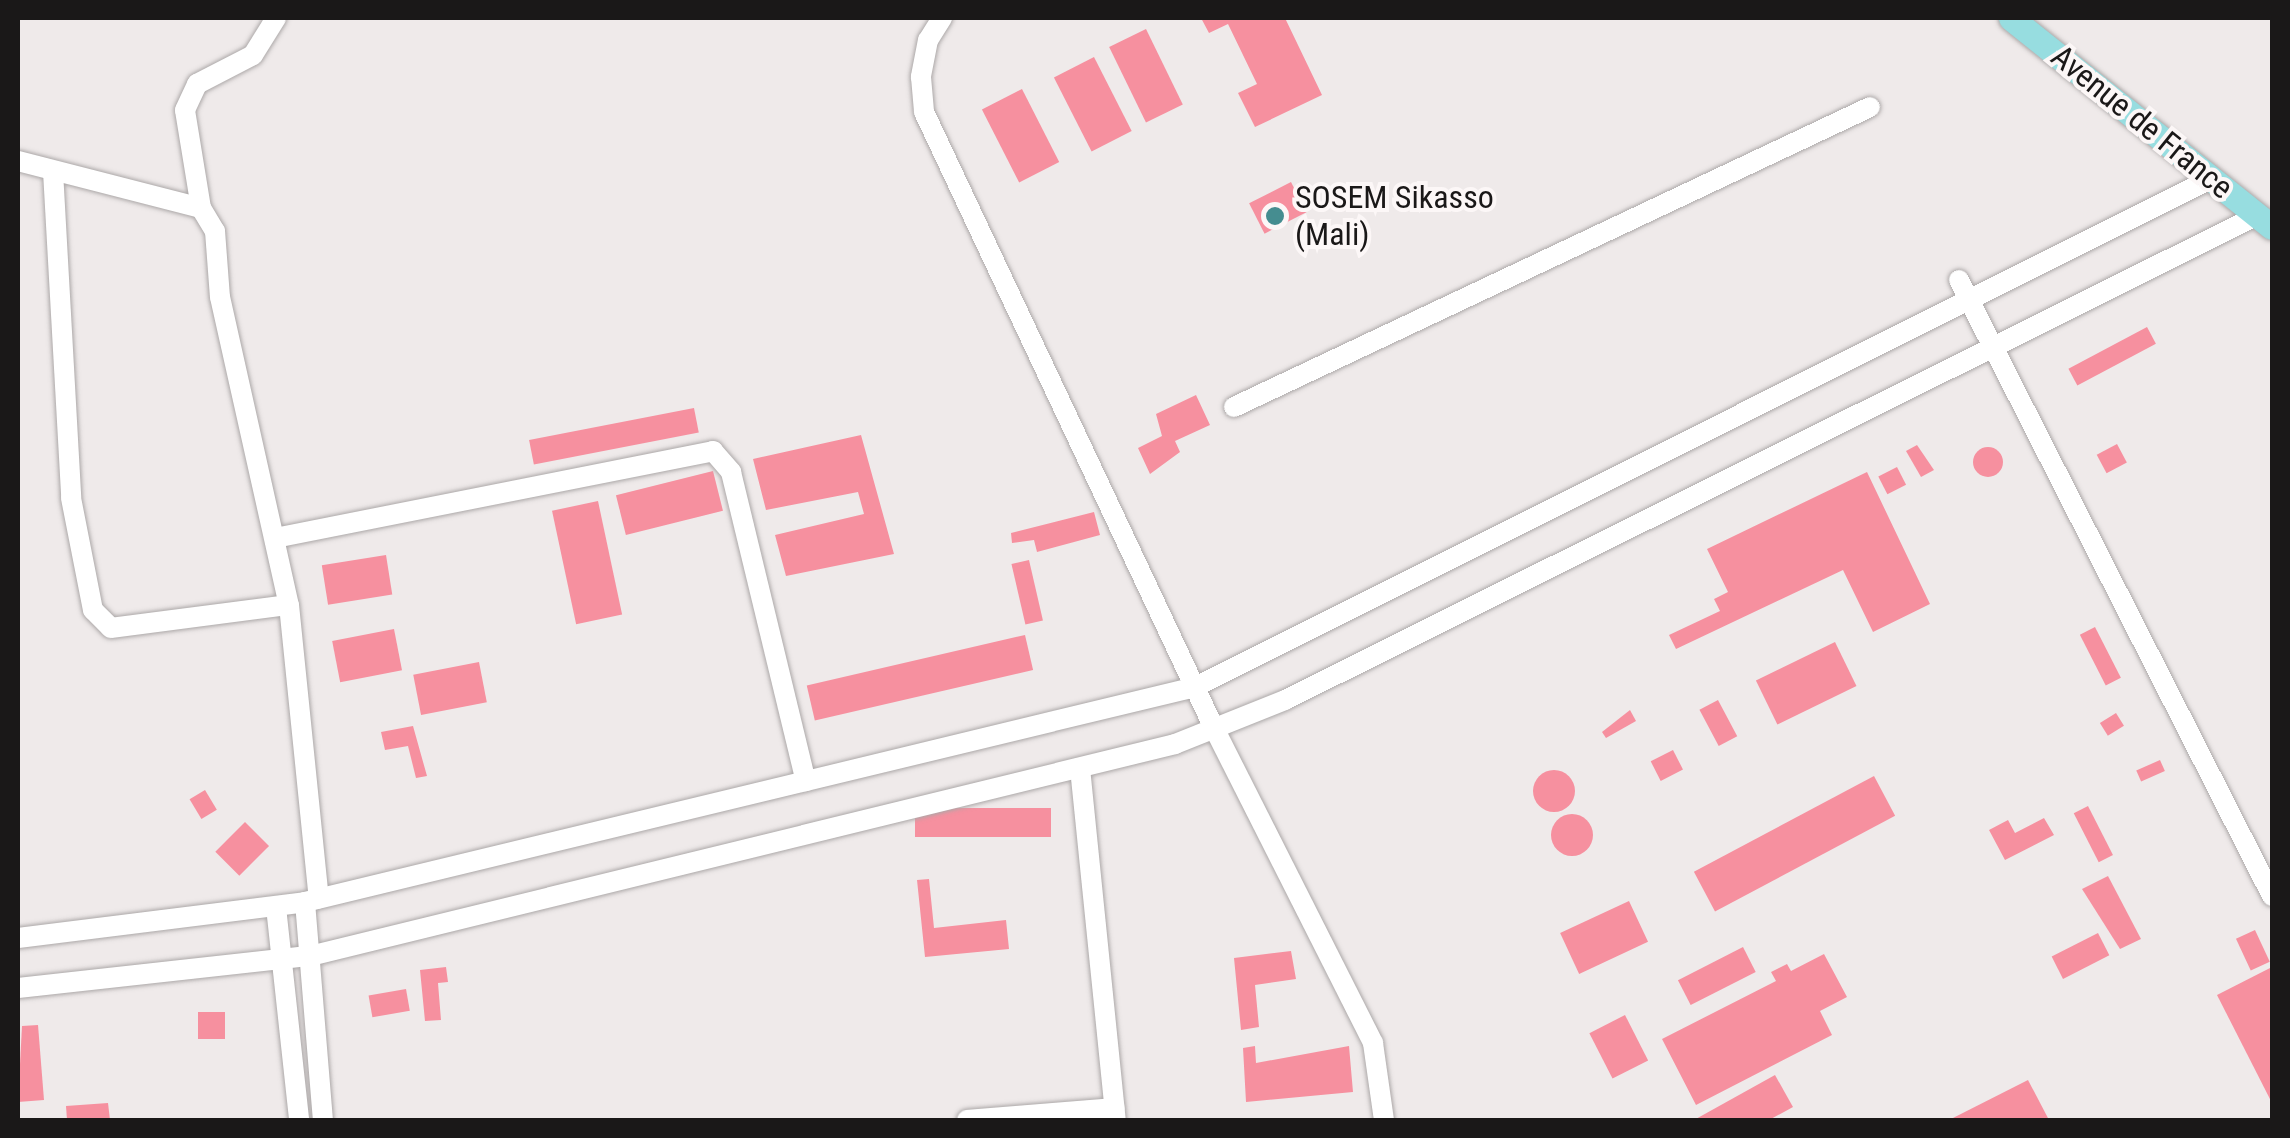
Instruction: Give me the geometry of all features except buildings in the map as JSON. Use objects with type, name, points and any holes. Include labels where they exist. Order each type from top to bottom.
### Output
[{"type":"main road","name":"Avenue de France","points":[[2012,18],[2265,221]]},
{"type":"street","points":[[276,18],[253,55],[196,84],[185,110],[201,208],[215,231],[220,297],[289,605],[312,900],[310,956],[323,1120]]},
{"type":"street","points":[[942,18],[928,40],[921,77],[924,112],[1214,728],[1373,1043],[1384,1120]]},
{"type":"street","points":[[1234,407],[1870,107]]},
{"type":"street","points":[[18,161],[201,208]]},
{"type":"street","points":[[53,171],[71,498],[93,610],[111,628],[289,605]]},
{"type":"street","points":[[18,938],[312,900],[1195,687],[2213,178]]},
{"type":"street","points":[[18,988],[310,956],[1080,768],[1214,728],[1285,700],[1994,348],[2265,221]]},
{"type":"street","points":[[1959,280],[2272,896]]},
{"type":"street","points":[[275,538],[713,452],[731,472],[806,780]]},
{"type":"street","points":[[968,1120],[1116,1114],[1080,768]]},
{"type":"street","points":[[276,907],[299,1120]]},
{"type":"place","name":"SOSEM Sikasso (Mali)","points":[[1275,216]]}]
